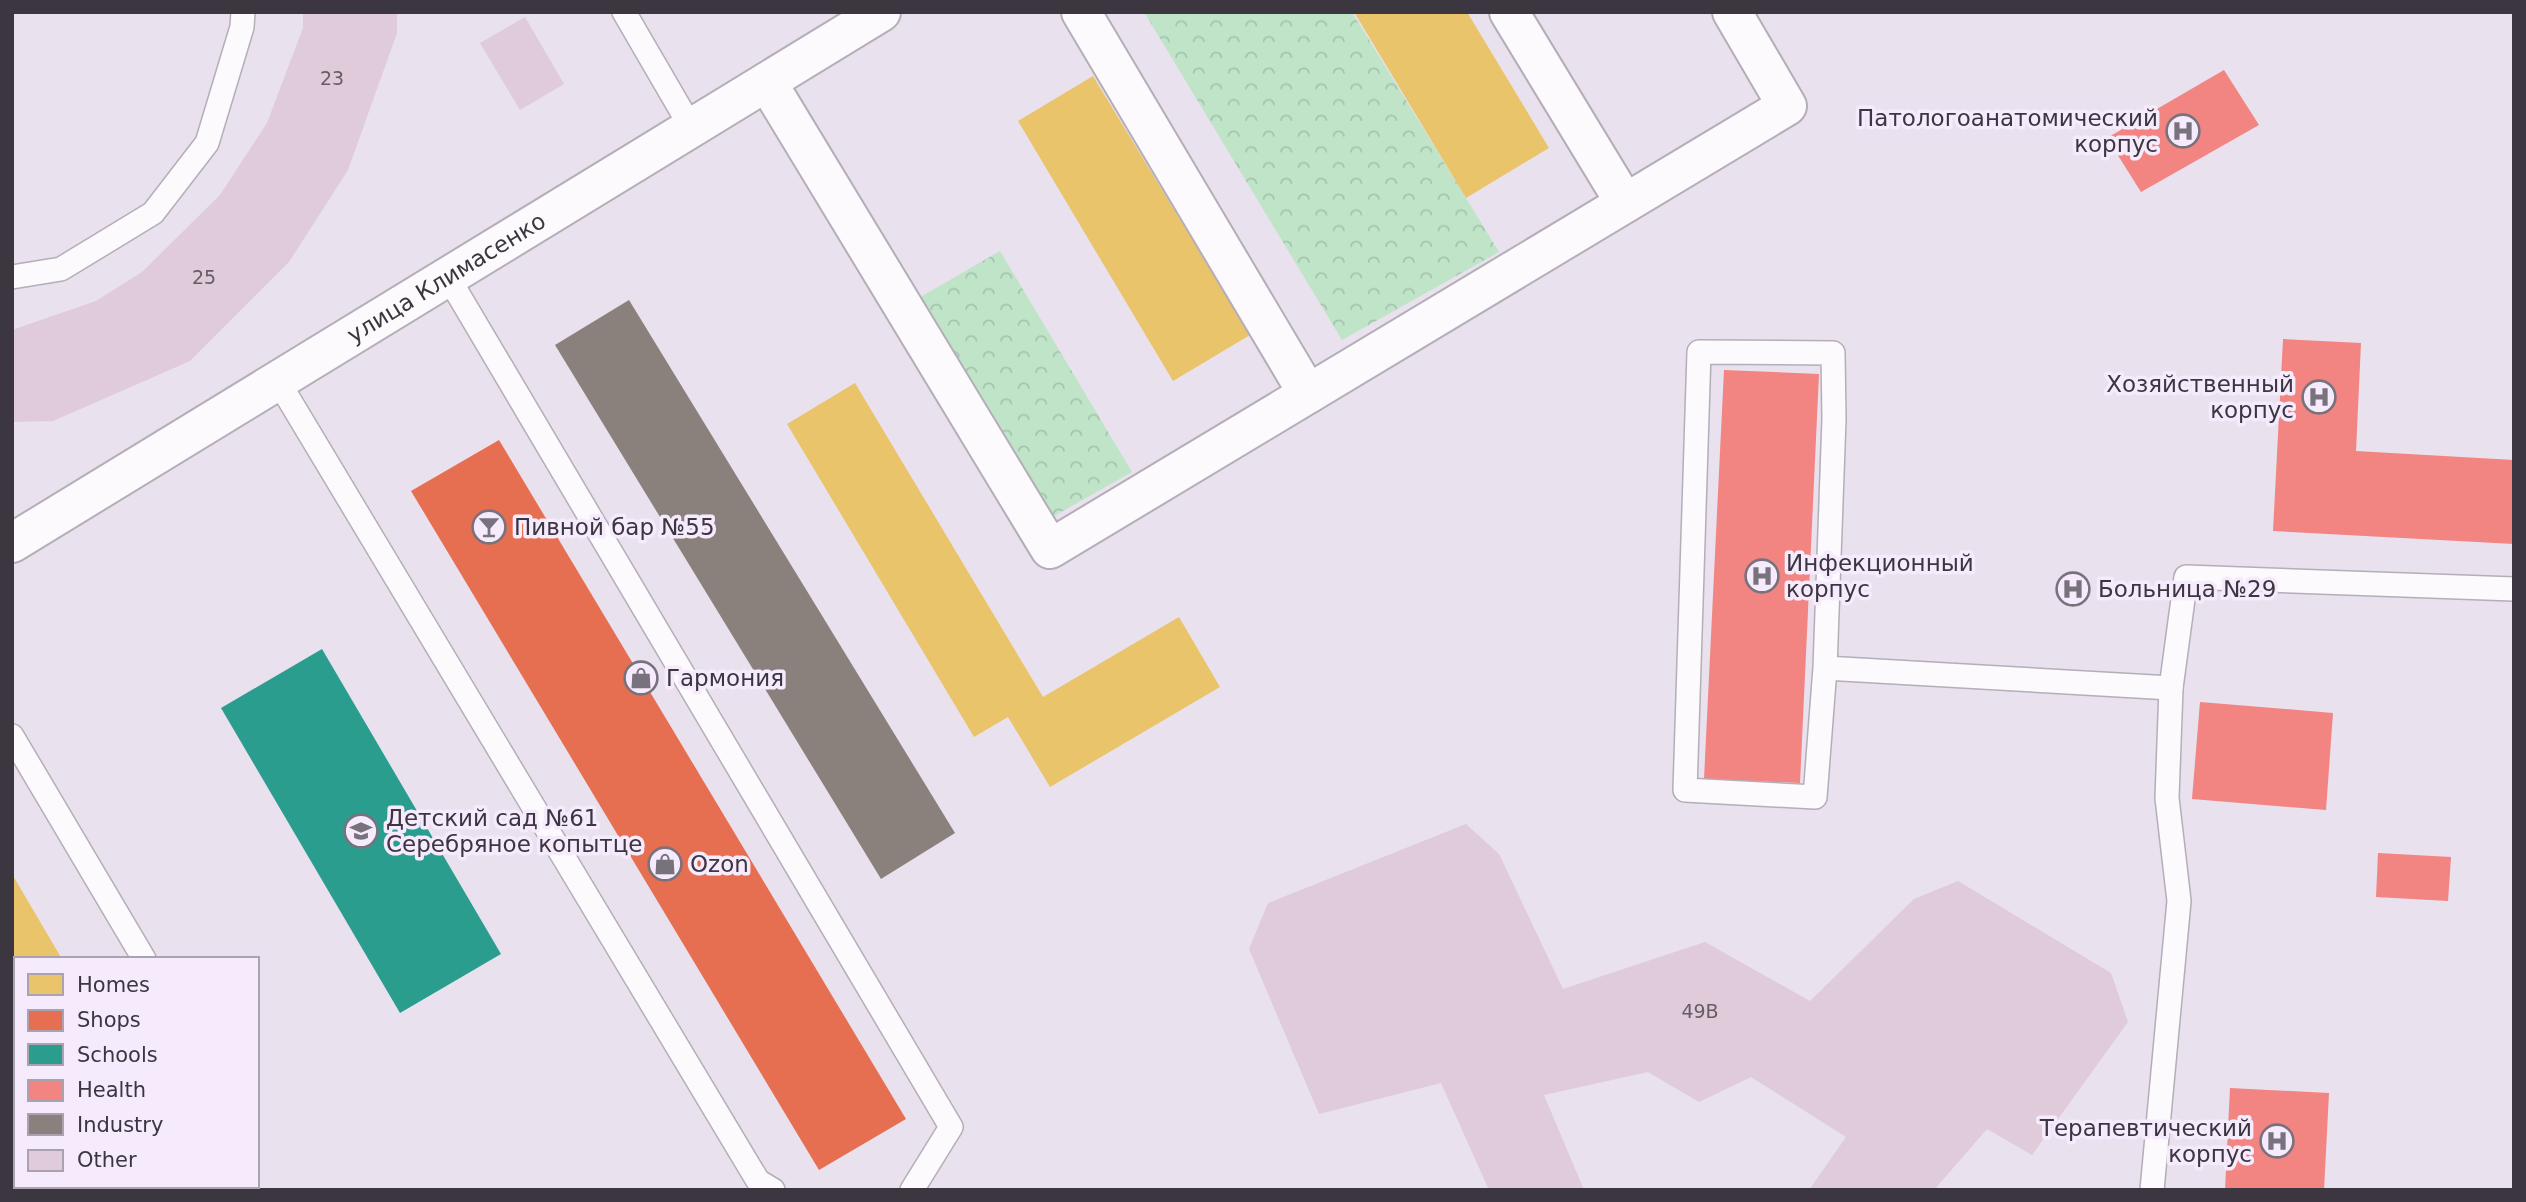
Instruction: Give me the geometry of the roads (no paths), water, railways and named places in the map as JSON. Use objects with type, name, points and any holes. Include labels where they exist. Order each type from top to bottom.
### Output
[{"type":"street","name":"улица Климасенко","points":[[12,544],[881,12]]},
{"type":"street","points":[[1081,12],[1308,394]]},
{"type":"street","points":[[1509,12],[1625,203]]},
{"type":"street","points":[[767,82],[1050,549],[1787,106],[1732,12]]},
{"type":"lane","points":[[12,277],[61,269],[153,213],[206,143],[242,27],[243,12]]},
{"type":"lane","points":[[624,12],[692,129]]},
{"type":"lane","points":[[448,277],[951,1127],[912,1190]]},
{"type":"lane","points":[[1699,352],[1833,353],[1834,419],[1825,668],[1815,797],[1685,790],[1699,352]]},
{"type":"lane","points":[[278,381],[758,1181],[773,1190]]},
{"type":"lane","points":[[2152,1190],[2179,901],[2167,798],[2171,688],[2186,577],[2514,589]]},
{"type":"lane","points":[[1825,668],[2171,688]]},
{"type":"lane","points":[[12,736],[143,957]]},
{"type":"place","name":"Патологоанатомический корпус","points":[[2183,131]]},
{"type":"place","name":"Хозяйственный корпус","points":[[2319,397]]},
{"type":"place","name":"Пивной бар №55","points":[[489,527]]},
{"type":"place","name":"Инфекционный корпус","points":[[1762,576]]},
{"type":"place","name":"Больница №29","points":[[2073,589]]},
{"type":"place","name":"Гармония","points":[[641,678]]},
{"type":"place","name":"Детский сад №61 Серебряное копытце","points":[[361,831]]},
{"type":"place","name":"Ozon","points":[[665,864]]},
{"type":"place","name":"Терапевтический корпус","points":[[2277,1141]]}]
